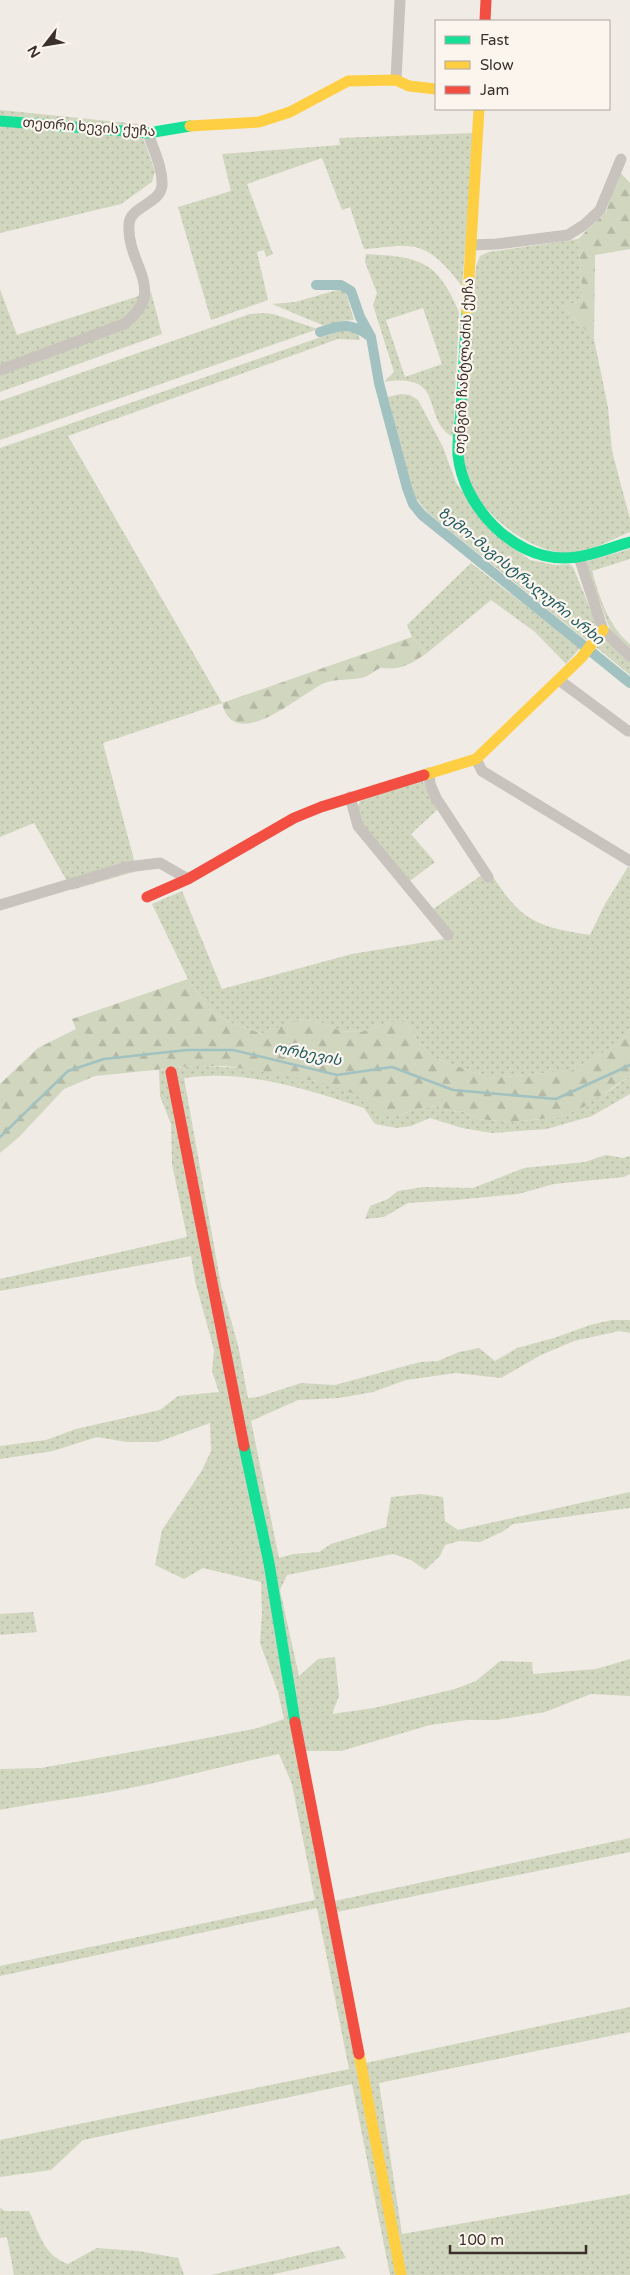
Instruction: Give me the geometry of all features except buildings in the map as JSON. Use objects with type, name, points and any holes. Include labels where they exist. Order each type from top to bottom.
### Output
[{"type":"street","points":[[396,80],[400,0]]},
{"type":"street","points":[[485,20],[486,0]]},
{"type":"street","name":"თეთრი ხევის ქუჩა","points":[[0,121],[148,134],[193,126],[259,122],[290,112],[348,81],[396,80],[409,86],[435,89]]},
{"type":"street","name":"თენგიზ ჩანტლაძის ქუჩა","points":[[480,110],[458,454],[464,483],[476,506],[505,534],[536,552],[557,558],[578,557],[630,542]]},
{"type":"street","points":[[0,370],[124,324],[136,314],[144,299],[145,287],[130,244],[128,222],[132,216],[157,197],[162,186],[159,168],[148,134]]},
{"type":"street","points":[[472,245],[497,244],[568,235],[584,225],[600,210],[621,159]]},
{"type":"street","points":[[578,557],[603,630],[630,656]]},
{"type":"street","points":[[147,897],[188,879],[294,818],[350,797],[476,759],[581,658],[603,630]]},
{"type":"street","points":[[558,680],[628,731]]},
{"type":"street","points":[[476,759],[482,772],[630,861]]},
{"type":"street","points":[[429,773],[430,784],[436,798],[488,877]]},
{"type":"street","points":[[350,797],[358,826],[448,935]]},
{"type":"street","points":[[0,905],[127,867],[160,863],[188,879]]},
{"type":"street","points":[[171,1072],[206,1243],[237,1413],[269,1563],[298,1733],[401,2275]]},
{"type":"green space","points":[[0,110],[138,124],[155,171],[152,182],[121,204],[0,233]]},
{"type":"green space","points":[[475,133],[462,286],[442,262],[422,249],[403,246],[364,249],[350,207],[342,210],[322,158],[247,184],[273,254],[266,257],[264,250],[257,252],[268,300],[211,320],[178,207],[231,191],[222,154],[340,145],[339,138]]},
{"type":"green space","points":[[619,171],[630,183],[630,249],[595,255],[594,339],[563,307],[583,300],[578,239],[606,212]]},
{"type":"green space","points":[[578,239],[583,300],[563,307],[594,339],[608,407],[612,451],[630,519],[630,532],[582,552],[560,553],[528,541],[512,532],[485,507],[475,493],[467,476],[463,456],[476,266],[480,256],[489,252]]},
{"type":"green space","points":[[366,254],[413,260],[434,272],[443,281],[451,295],[459,312],[453,437],[443,429],[437,419],[425,390],[417,384],[404,381],[384,382],[394,372],[373,305],[377,293],[365,262]],"holes":[[[423,308],[442,364],[405,377],[386,320]]]},
{"type":"green space","points":[[0,289],[17,335],[151,292],[162,334],[0,392]]},
{"type":"green space","points":[[341,289],[345,290],[354,320],[342,321],[327,327],[272,304],[295,302]]},
{"type":"green space","points":[[250,314],[273,314],[318,329],[0,440],[0,401]]},
{"type":"green space","points":[[347,328],[357,332],[360,340],[338,339],[68,436],[222,703],[103,743],[137,871],[72,890],[34,823],[0,837],[0,448]]},
{"type":"green space","points":[[400,394],[410,395],[418,400],[443,447],[456,483],[494,533],[530,560],[556,565],[569,564],[573,567],[596,623],[586,640],[427,512],[413,494],[388,397]]},
{"type":"green space","points":[[630,549],[630,559],[592,571],[610,620],[622,637],[630,644],[630,648],[610,629],[584,562]]},
{"type":"green space","points":[[471,563],[580,648],[566,664],[535,632],[491,600],[427,653],[412,637],[407,625]]},
{"type":"green space","points":[[412,637],[427,653],[410,664],[394,668],[380,668],[362,678],[327,682],[267,718],[252,723],[239,723],[229,717],[222,703]]},
{"type":"green space","points":[[607,637],[630,661],[630,675],[596,647]]},
{"type":"green space","points":[[422,780],[437,810],[411,834],[435,862],[410,881],[361,823],[357,809],[360,801]]},
{"type":"green space","points":[[628,867],[630,869],[630,1029],[620,1043],[571,1071],[490,1078],[434,1058],[418,1041],[406,1022],[390,1022],[361,1032],[341,1031],[315,1020],[293,1021],[264,1034],[231,1023],[210,1010],[188,979],[152,904],[182,891],[222,989],[352,954],[444,939],[426,914],[489,870],[510,900],[530,918],[555,928],[590,935],[605,904]]},
{"type":"green space","points":[[188,979],[210,1010],[231,1023],[263,1034],[293,1021],[315,1020],[341,1031],[361,1032],[390,1022],[406,1022],[418,1041],[434,1058],[490,1078],[571,1071],[620,1043],[630,1029],[630,1076],[585,1106],[561,1117],[511,1122],[479,1119],[465,1112],[451,1111],[439,1106],[414,1109],[399,1116],[380,1114],[373,1105],[355,1094],[316,1081],[226,1066],[194,1066],[95,1076],[64,1089],[19,1137],[0,1153],[0,1084],[38,1048],[76,1029],[72,1019]]},
{"type":"green space","points":[[194,1066],[254,1070],[318,1082],[355,1094],[399,1116],[414,1109],[439,1106],[451,1111],[465,1112],[479,1119],[511,1122],[561,1117],[612,1089],[630,1076],[630,1094],[592,1116],[547,1129],[492,1133],[462,1128],[430,1118],[411,1126],[396,1128],[375,1124],[364,1108],[276,1082],[230,1076],[184,1078],[221,1285],[238,1345],[248,1398],[258,1397],[301,1383],[335,1385],[420,1362],[438,1361],[459,1352],[479,1348],[495,1361],[517,1348],[554,1338],[590,1325],[612,1320],[630,1320],[630,1333],[619,1331],[574,1341],[541,1355],[501,1378],[456,1373],[406,1380],[373,1392],[339,1398],[298,1400],[251,1421],[279,1558],[293,1554],[319,1552],[331,1544],[386,1527],[391,1497],[421,1494],[443,1497],[445,1521],[458,1530],[630,1492],[630,1508],[513,1524],[502,1532],[480,1542],[459,1541],[445,1545],[440,1556],[425,1570],[411,1560],[393,1554],[287,1575],[280,1590],[299,1676],[318,1659],[335,1657],[339,1696],[332,1714],[374,1708],[455,1689],[476,1681],[500,1661],[532,1662],[533,1674],[596,1669],[630,1659],[630,1696],[591,1694],[545,1712],[497,1720],[467,1720],[430,1725],[341,1751],[298,1751],[325,1903],[630,1838],[630,1852],[327,1914],[356,2065],[630,2007],[630,2032],[379,2083],[402,2234],[630,2194],[630,2275],[390,2275],[352,2084],[83,2140],[51,2170],[0,2177],[0,2140],[349,2069],[317,1908],[0,1976],[0,1966],[315,1900],[292,1784],[279,1754],[125,1789],[0,1810],[0,1769],[41,1768],[258,1728],[284,1719],[278,1692],[260,1643],[262,1613],[261,1582],[203,1568],[184,1579],[155,1565],[162,1530],[201,1472],[211,1451],[210,1423],[158,1442],[127,1442],[97,1437],[53,1451],[0,1459],[0,1446],[46,1440],[76,1429],[160,1410],[178,1396],[219,1392],[212,1371],[214,1350],[195,1281],[191,1256],[0,1291],[0,1279],[187,1237],[172,1164],[171,1124],[160,1096],[159,1070]]},
{"type":"green space","points":[[606,1155],[623,1158],[630,1156],[630,1174],[624,1177],[554,1184],[518,1194],[408,1203],[384,1217],[365,1219],[370,1206],[388,1199],[398,1191],[423,1187],[473,1188],[524,1168],[585,1162]]},
{"type":"green space","points":[[33,1612],[37,1632],[0,1635],[0,1614]]},
{"type":"green space","points":[[0,2208],[5,2211],[29,2211],[43,2243],[53,2255],[68,2264],[97,2248],[138,2251],[178,2258],[184,2275],[14,2275],[7,2237],[0,2238]]},
{"type":"green space","points":[[339,2246],[346,2258],[270,2275],[211,2275]]},
{"type":"waterway","name":"ზემო-მაგისტრალური არხი","points":[[316,285],[341,285],[351,291],[360,317],[371,337],[379,383],[413,504],[422,515],[630,683]]},
{"type":"waterway","name":"ზემო-მაგისტრალური არხი","points":[[320,332],[350,326],[368,335]]},
{"type":"waterway","name":"ორხევის","points":[[0,1137],[68,1071],[104,1059],[187,1050],[233,1050],[337,1075],[392,1067],[453,1090],[556,1099],[630,1065]]},
{"type":"traffic: fast","points":[[0,121],[148,133],[190,126]]},
{"type":"traffic: fast","points":[[467,311],[458,455],[462,474],[469,492],[480,510],[508,539],[544,556],[572,558],[630,542]]},
{"type":"traffic: fast","points":[[244,1446],[269,1563],[295,1722]]},
{"type":"traffic: slow","points":[[190,126],[259,122],[290,112],[348,81],[396,80],[409,86],[435,89]]},
{"type":"traffic: slow","points":[[467,311],[479,110]]},
{"type":"traffic: slow","points":[[424,775],[476,759],[581,658],[603,630]]},
{"type":"traffic: slow","points":[[359,2054],[401,2275]]},
{"type":"traffic: jam","points":[[485,20],[486,0]]},
{"type":"traffic: jam","points":[[147,897],[188,879],[294,818],[321,807],[424,775]]},
{"type":"traffic: jam","points":[[171,1072],[244,1446]]},
{"type":"traffic: jam","points":[[295,1722],[359,2054]]}]
